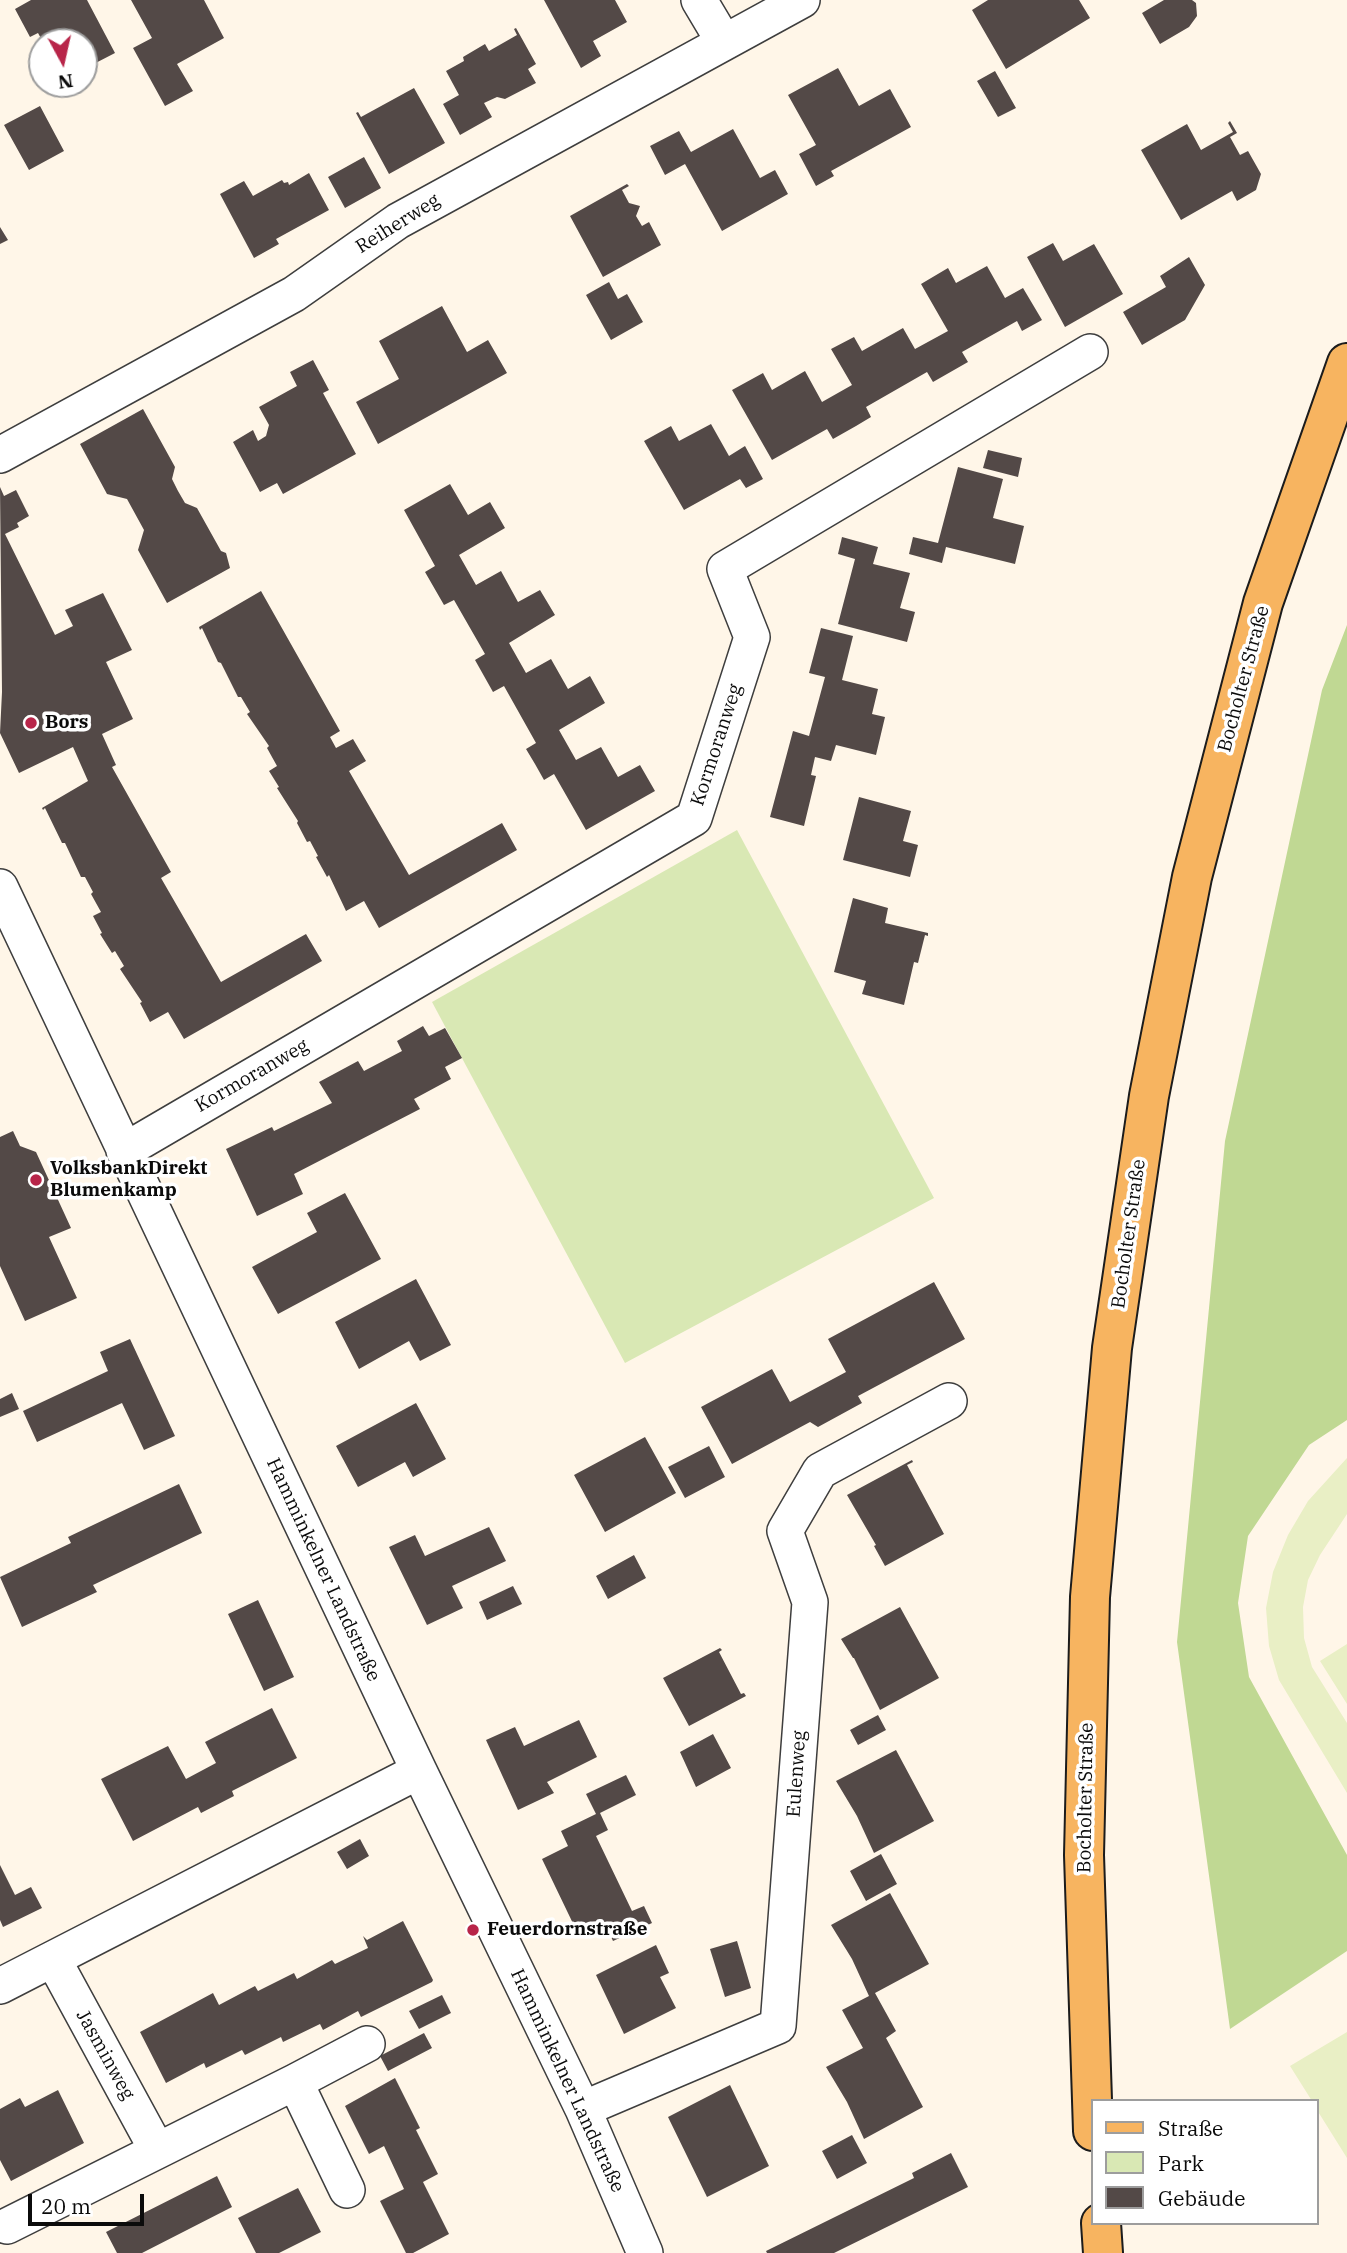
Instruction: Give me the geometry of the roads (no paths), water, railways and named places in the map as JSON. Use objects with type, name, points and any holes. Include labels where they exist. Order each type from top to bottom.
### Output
[{"type":"main road","name":"Bocholter Straße","points":[[1092,2100],[1084,1855],[1089,1624],[1112,1348],[1149,1096],[1192,877],[1263,603],[1347,363]]},
{"type":"main road","points":[[1101,2225],[1103,2253]]},
{"type":"street","points":[[699,0],[724,42]]},
{"type":"street","name":"Reiherweg","points":[[0,455],[294,293],[398,220],[802,0]]},
{"type":"street","name":"Kormoranweg","points":[[124,1151],[694,818],[752,637],[725,569],[1090,352]]},
{"type":"street","name":"Hamminkelner Landstraße","points":[[0,887],[419,1771],[583,2109],[645,2253]]},
{"type":"street","name":"Eulenweg","points":[[583,2109],[778,2026],[810,1602],[785,1531],[820,1471],[948,1401]]},
{"type":"street","points":[[0,1986],[419,1771]]},
{"type":"street","name":"Jasminweg","points":[[53,1959],[157,2150]]},
{"type":"street","points":[[7,2226],[367,2044]]},
{"type":"street","points":[[295,2082],[346,2190]]},
{"type":"place","name":"Bors","points":[[31,723]]},
{"type":"place","name":"VolksbankDirekt Blumenkamp","points":[[36,1180]]},
{"type":"place","name":"Feuerdornstraße","points":[[473,1930]]}]
